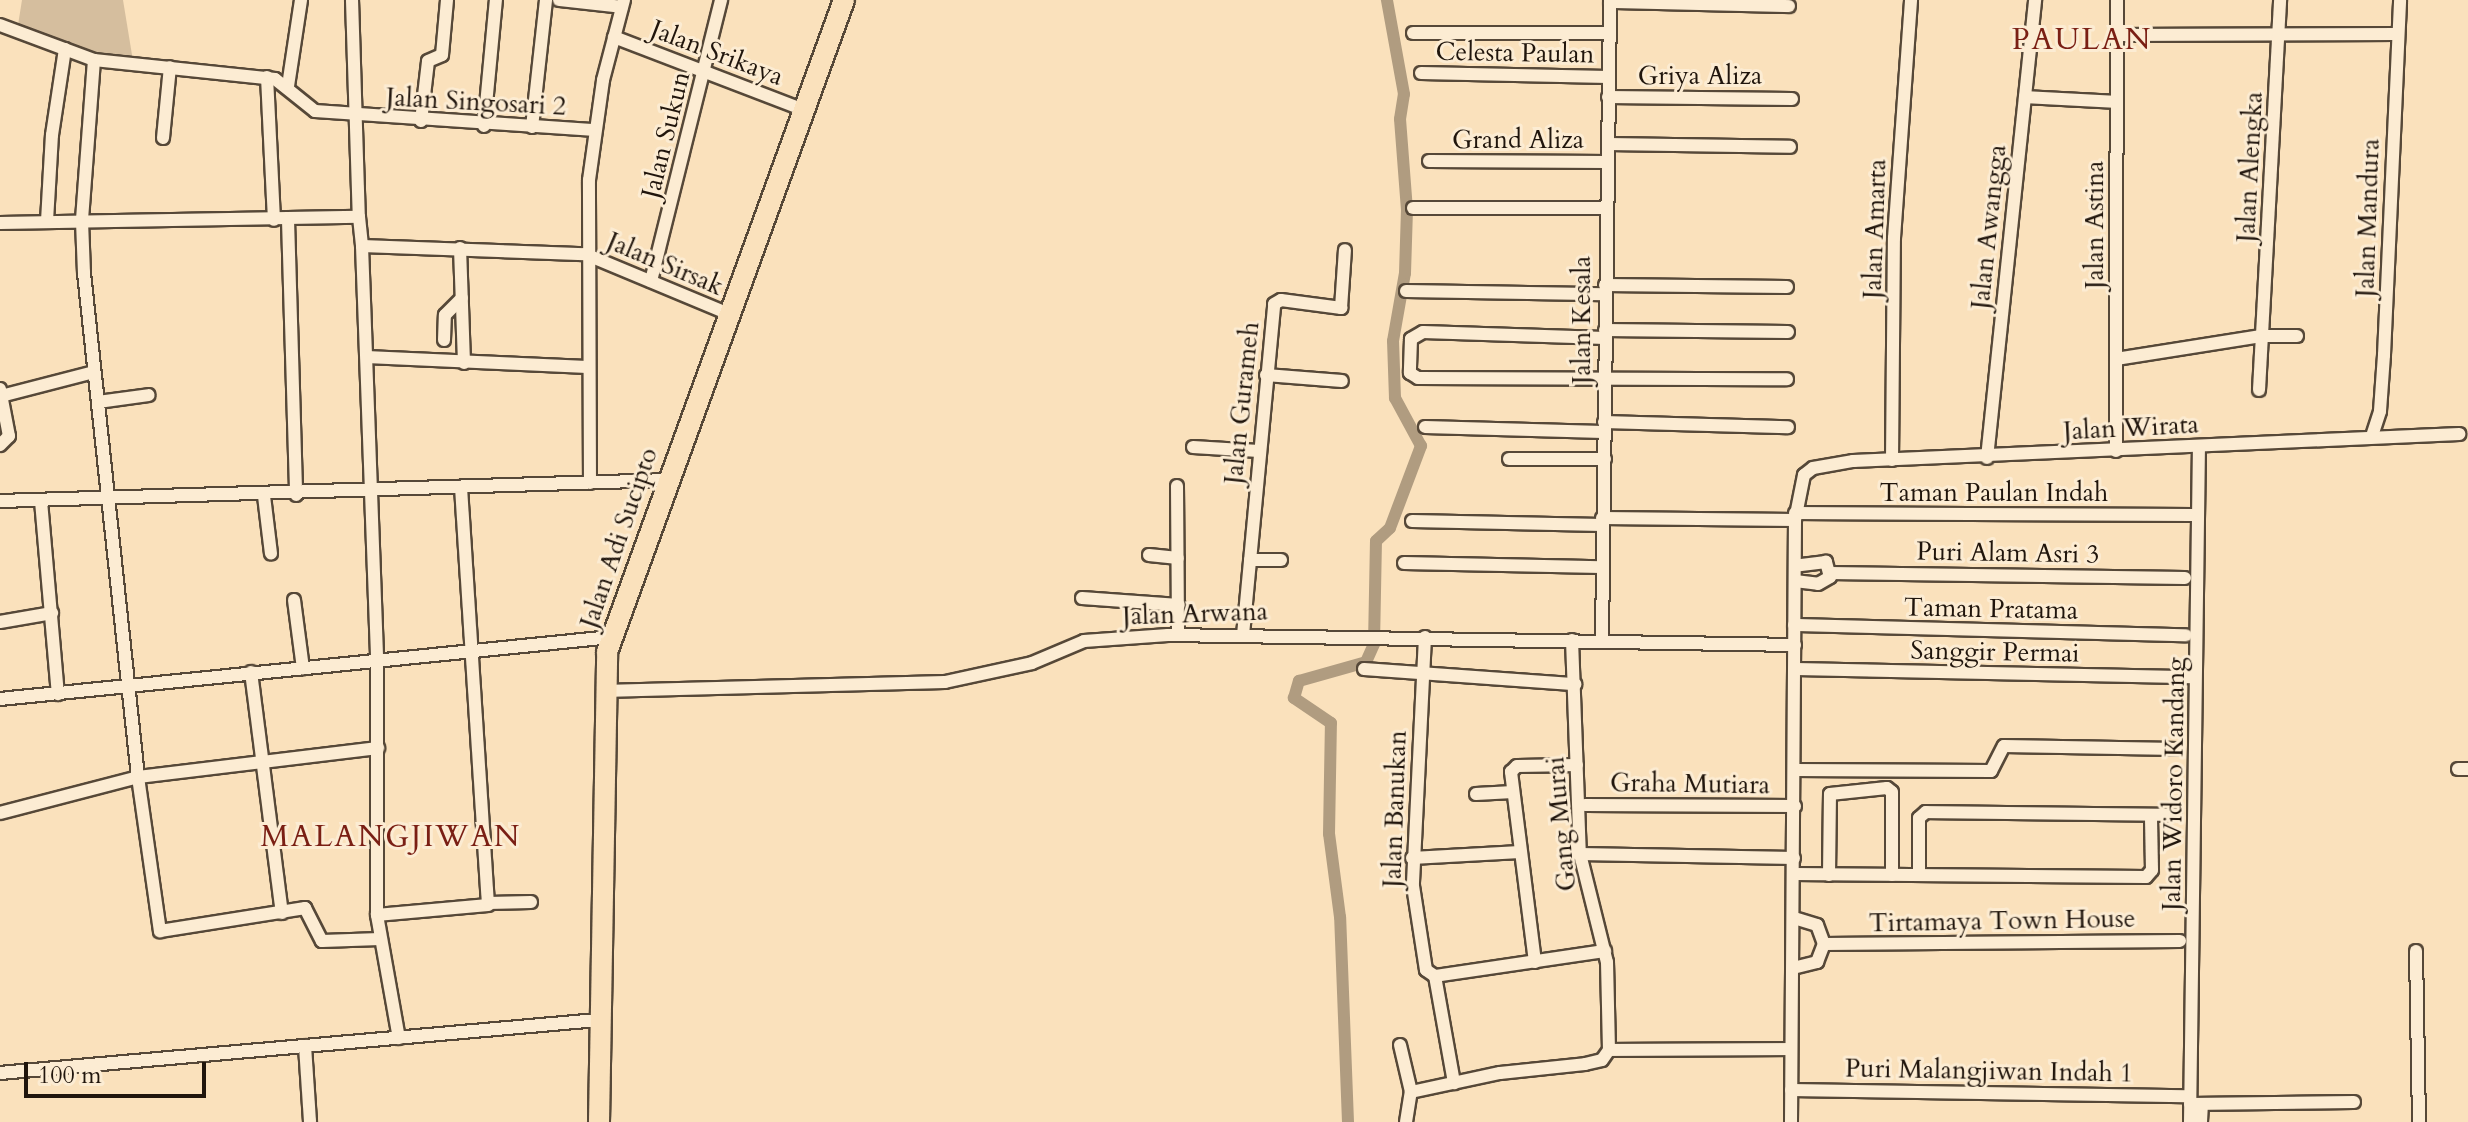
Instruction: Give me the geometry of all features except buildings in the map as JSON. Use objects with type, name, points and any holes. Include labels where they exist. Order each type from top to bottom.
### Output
[{"type":"highway","name":"Jalan Adi Sucipto","points":[[599,1122],[597,1020],[603,691],[611,637],[844,0]]},
{"type":"street","points":[[288,86],[301,0]]},
{"type":"street","points":[[352,0],[377,659],[377,915],[399,1038]]},
{"type":"street","points":[[421,121],[428,61],[442,55],[447,0]]},
{"type":"street","points":[[484,126],[496,0]]},
{"type":"street","points":[[532,127],[546,0]]},
{"type":"street","points":[[559,0],[623,3],[595,130],[585,254],[590,483]]},
{"type":"street","name":"Jalan Sukun","points":[[651,281],[721,0]]},
{"type":"street","name":"Jalan Amarta","points":[[1892,460],[1894,238],[1911,0]]},
{"type":"street","name":"Jalan Awangga","points":[[1987,458],[2035,0]]},
{"type":"street","name":"Jalan Astina","points":[[2116,451],[2117,0]]},
{"type":"street","name":"Jalan Alengka","points":[[2259,390],[2280,0]]},
{"type":"street","name":"Jalan Mandura","points":[[2372,436],[2380,411],[2384,355],[2400,0]]},
{"type":"street","points":[[1610,1],[1789,6]]},
{"type":"street","name":"Jalan Kesala","points":[[1602,640],[1605,208],[1610,1]]},
{"type":"street","name":"Jalan Singosari 2","points":[[0,25],[94,60],[267,77],[288,86],[315,111],[355,118],[595,130]]},
{"type":"street","points":[[1413,33],[1609,33]]},
{"type":"street","points":[[2117,35],[2397,34]]},
{"type":"street","name":"Jalan Srikaya","points":[[614,37],[804,110]]},
{"type":"street","points":[[47,221],[52,135],[65,49]]},
{"type":"street","points":[[94,60],[82,221],[94,372],[138,777],[160,931],[308,909],[322,941],[380,939]]},
{"type":"street","points":[[163,138],[170,67]]},
{"type":"street","name":"Celesta Paulan","points":[[1421,73],[1608,77]]},
{"type":"street","points":[[267,77],[281,220],[296,495]]},
{"type":"street","name":"Griya Aliza","points":[[1608,97],[1792,99]]},
{"type":"street","points":[[2025,97],[2117,102]]},
{"type":"street","points":[[1608,144],[1790,147]]},
{"type":"street","name":"Grand Aliza","points":[[1429,161],[1607,162]]},
{"type":"street","points":[[1413,208],[1605,208]]},
{"type":"street","points":[[0,223],[359,217]]},
{"type":"street","name":"Jalan Sirsak","points":[[362,246],[585,254],[729,314]]},
{"type":"street","points":[[460,248],[464,363]]},
{"type":"street","name":"Jalan Gurameh","points":[[1243,635],[1274,304],[1281,300],[1341,308],[1345,250]]},
{"type":"street","points":[[1406,291],[1787,287]]},
{"type":"street","points":[[444,340],[445,315],[462,298]]},
{"type":"street","points":[[1787,379],[1418,378],[1410,368],[1411,339],[1423,332],[1788,332]]},
{"type":"street","points":[[2116,359],[2261,336],[2297,336]]},
{"type":"street","points":[[367,357],[587,367]]},
{"type":"street","points":[[1,396],[94,372]]},
{"type":"street","points":[[1266,375],[1342,381]]},
{"type":"street","points":[[0,389],[9,436],[0,445]]},
{"type":"street","points":[[98,402],[149,395]]},
{"type":"street","points":[[1425,427],[1788,427]]},
{"type":"street","name":"Jalan Wirata","points":[[1791,1122],[1795,516],[1799,486],[1813,468],[1892,460],[2459,434]]},
{"type":"street","name":"Jalan Widoro Kandang","points":[[2190,1122],[2193,1102],[2199,446]]},
{"type":"street","points":[[1193,447],[1259,451]]},
{"type":"street","points":[[1509,459],[1605,459]]},
{"type":"street","points":[[0,501],[296,495],[667,480]]},
{"type":"street","points":[[1177,486],[1178,634]]},
{"type":"street","points":[[377,915],[486,907],[488,903],[474,649],[461,487]]},
{"type":"street","points":[[264,496],[271,554]]},
{"type":"street","points":[[41,501],[58,694]]},
{"type":"street","name":"Taman Paulan Indah","points":[[1412,521],[2192,515]]},
{"type":"street","points":[[1149,555],[1178,558]]},
{"type":"street","points":[[1250,560],[1281,560]]},
{"type":"street","name":"Puri Alam Asri 3","points":[[1795,566],[1820,560],[1830,573]]},
{"type":"street","points":[[1404,563],[1601,567]]},
{"type":"street","name":"Puri Alam Asri 3","points":[[1795,581],[1818,584],[1830,573],[2185,578]]},
{"type":"street","points":[[1082,598],[1179,605]]},
{"type":"street","points":[[294,600],[303,668]]},
{"type":"street","points":[[0,622],[52,613]]},
{"type":"street","name":"Taman Pratama","points":[[1794,625],[2186,635]]},
{"type":"street","name":"Jalan Arwana","points":[[603,691],[945,682],[1032,663],[1084,641],[1178,634],[1363,634],[1795,645]]},
{"type":"street","points":[[0,699],[611,637]]},
{"type":"street","name":"Jalan Banukan","points":[[1425,637],[1412,858],[1426,970],[1435,976],[1454,1083]]},
{"type":"street","name":"Gang Murai","points":[[1572,640],[1580,854],[1605,951],[1609,1050]]},
{"type":"street","points":[[1364,669],[1422,677],[1575,684]]},
{"type":"street","name":"Sanggir Permai","points":[[1796,669],[2193,677]]},
{"type":"street","points":[[251,672],[282,913]]},
{"type":"street","points":[[1794,770],[1991,771],[2004,746],[2177,749]]},
{"type":"street","points":[[0,813],[138,777],[378,748]]},
{"type":"street","points":[[1535,962],[1511,772],[1517,766],[1577,765]]},
{"type":"street","points":[[1829,875],[1830,794],[1887,788],[1892,792],[1892,875]]},
{"type":"street","points":[[1476,794],[1513,792]]},
{"type":"street","name":"Graha Mutiara","points":[[1585,805],[1795,806]]},
{"type":"street","points":[[1919,875],[1919,818],[1926,812],[2175,815]]},
{"type":"street","points":[[1794,874],[2146,877],[2152,870],[2151,816]]},
{"type":"street","points":[[1412,858],[1520,852]]},
{"type":"street","points":[[1580,854],[1794,858]]},
{"type":"street","points":[[488,903],[531,902]]},
{"type":"street","points":[[1793,968],[1817,962],[1824,944],[1817,925],[1794,918]]},
{"type":"street","name":"Tirtamaya Town House","points":[[1824,944],[2180,941]]},
{"type":"street","points":[[1435,976],[1605,951]]},
{"type":"street","points":[[2416,951],[2419,1122]]},
{"type":"street","points":[[0,1073],[597,1020]]},
{"type":"street","points":[[1400,1045],[1411,1092],[1406,1122]]},
{"type":"street","points":[[305,1046],[310,1122]]},
{"type":"street","points":[[1411,1092],[1585,1064],[1602,1060],[1609,1050],[1791,1049]]},
{"type":"street","name":"Puri Malangjiwan Indah 1","points":[[1791,1090],[2193,1102],[2354,1102]]},
{"type":"street","points":[[2193,1102],[2201,1122]]},
{"type":"shaded area","points":[[22,0],[123,0],[133,61],[87,53],[18,25]]},
{"type":"waterway","points":[[1348,1122],[1340,917],[1329,834],[1331,723],[1294,698],[1299,681],[1366,662],[1374,644],[1376,541],[1390,528],[1421,446],[1395,398],[1393,341],[1405,273],[1407,210],[1400,119],[1404,94],[1387,0]]},
{"type":"district","name":"PAULAN","points":[[2082,40]]},
{"type":"district","name":"MALANGJIWAN","points":[[391,837]]}]
